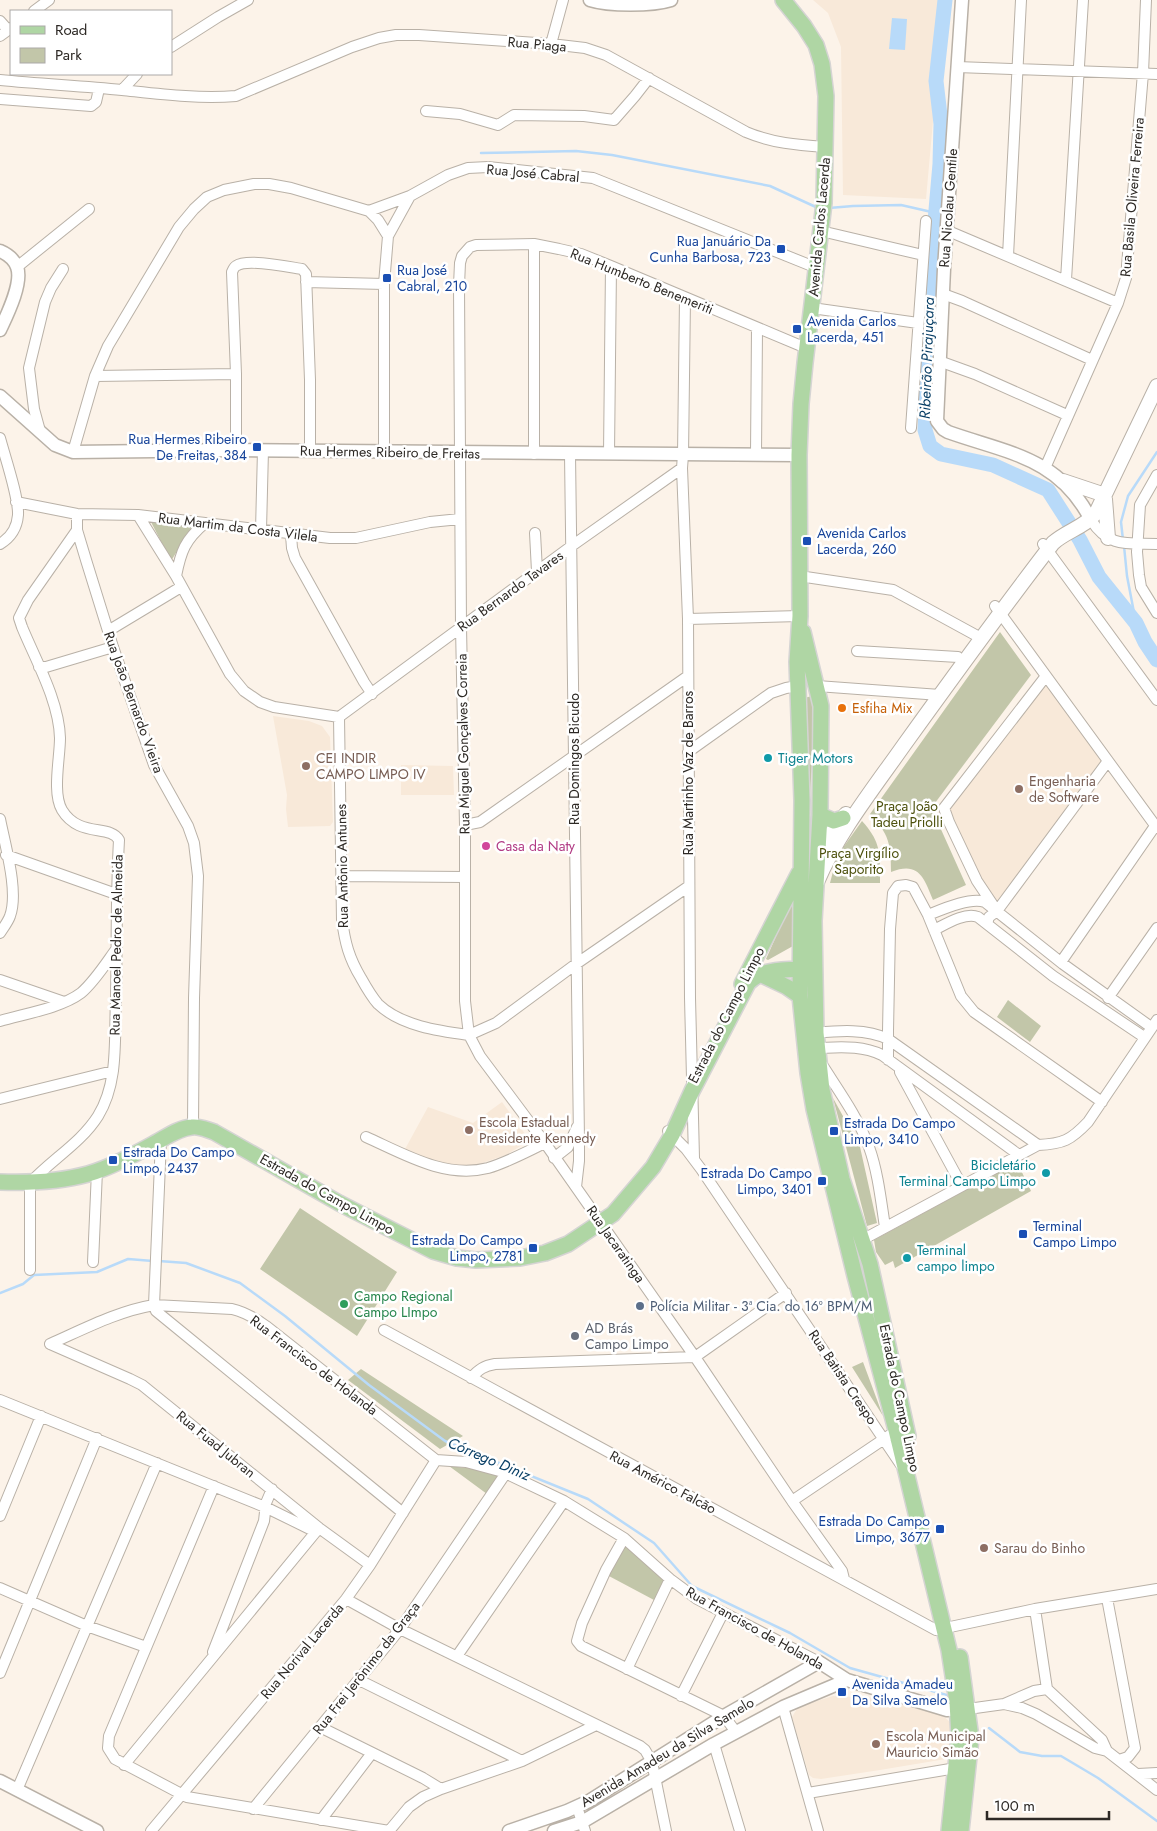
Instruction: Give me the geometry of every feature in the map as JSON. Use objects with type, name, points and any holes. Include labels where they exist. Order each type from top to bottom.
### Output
[{"type":"main road","name":"Avenida Carlos Lacerda","points":[[782,0],[804,26],[816,45],[822,64],[826,96],[824,203],[806,348],[799,455],[800,616],[796,662],[802,800],[800,901]]},
{"type":"main road","points":[[818,851],[1045,547],[1061,532],[1084,519],[1105,498],[1157,386]]},
{"type":"main road","points":[[1063,481],[1105,498]]},
{"type":"main road","points":[[1105,498],[1110,537]]},
{"type":"main road","name":"Avenida Carlos Lacerda","points":[[800,616],[822,706],[820,815],[815,888]]},
{"type":"main road","points":[[815,888],[830,856],[853,818],[935,695],[958,656],[978,636]]},
{"type":"main road","points":[[798,684],[806,676],[812,676],[816,682]]},
{"type":"main road","points":[[820,815],[834,821],[843,818]]},
{"type":"main road","name":"Estrada do Campo Limpo","points":[[193,1126],[214,1132],[339,1203],[433,1251],[457,1258],[496,1260],[520,1258],[568,1244],[601,1224],[613,1214],[641,1182],[670,1132],[783,904],[802,869],[818,851]]},
{"type":"main road","name":"Estrada do Campo Limpo","points":[[815,888],[814,921],[807,969],[800,996],[821,1082],[825,1111],[842,1179],[896,1430],[950,1627]]},
{"type":"main road","points":[[783,904],[800,901],[810,910],[814,921]]},
{"type":"main road","name":"Estrada do Campo Limpo","points":[[800,901],[807,969],[814,1109],[854,1240],[863,1258],[870,1264],[950,1627],[963,1710],[971,1738],[961,1831]]},
{"type":"main road","name":"Estrada do Campo Limpo","points":[[692,1086],[748,983],[760,974],[807,969]]},
{"type":"main road","points":[[760,974],[788,987],[800,996]]},
{"type":"main road","points":[[0,1182],[30,1183],[72,1178],[109,1167],[178,1131],[193,1126]]},
{"type":"main road","name":"Estrada do Campo Limpo","points":[[949,1831],[963,1710]]},
{"type":"street","points":[[35,10],[49,0]]},
{"type":"street","points":[[172,46],[248,0]]},
{"type":"street","points":[[551,44],[563,0]]},
{"type":"street","points":[[590,0],[601,2],[661,2],[671,0]]},
{"type":"street","name":"Rua Nicolau Gentile","points":[[962,0],[946,230],[936,417],[939,425],[948,432],[1006,450],[1045,468]]},
{"type":"street","points":[[1008,256],[1021,0]]},
{"type":"street","points":[[1066,280],[1084,0]]},
{"type":"street","points":[[1146,0],[1157,2]]},
{"type":"street","name":"Rua Basila Oliveira Ferreira","points":[[1045,468],[1118,303],[1126,278],[1143,73],[1146,0]]},
{"type":"street","points":[[0,21],[6,31]]},
{"type":"street","name":"Rua Piaga","points":[[0,80],[197,98],[236,96],[352,47],[379,38],[396,35],[551,44],[595,51],[762,139],[826,146]]},
{"type":"street","points":[[957,67],[1157,74]]},
{"type":"street","points":[[122,90],[136,75]]},
{"type":"street","points":[[426,112],[460,114],[498,124],[514,115],[584,116],[614,120],[648,78]]},
{"type":"street","points":[[0,99],[91,106],[96,102],[99,89]]},
{"type":"street","name":"Rua José Cabral","points":[[369,211],[410,196],[448,175],[468,168],[488,167],[593,178],[817,268]]},
{"type":"street","points":[[74,452],[95,376],[108,346],[179,228],[194,209],[207,197],[224,190],[254,184],[269,184],[291,188],[369,211],[378,220],[388,236]]},
{"type":"street","points":[[384,452],[384,284],[388,236],[410,196]]},
{"type":"street","points":[[17,267],[89,209]]},
{"type":"street","points":[[911,428],[926,221]]},
{"type":"street","points":[[821,225],[923,255]]},
{"type":"street","points":[[946,230],[1118,303]]},
{"type":"street","points":[[534,244],[534,454]]},
{"type":"street","name":"Rua Humberto Benemeriti","points":[[459,453],[460,263],[462,256],[470,247],[476,245],[534,244],[581,254],[806,348]]},
{"type":"street","points":[[0,251],[11,259],[17,267],[18,274],[14,295],[0,330]]},
{"type":"street","points":[[236,450],[236,374],[232,272],[240,264],[263,263],[298,268],[305,272],[310,380],[310,451]]},
{"type":"street","points":[[609,454],[611,266]]},
{"type":"street","points":[[41,432],[34,409],[29,368],[45,302],[56,278],[63,269]]},
{"type":"street","points":[[306,282],[384,284]]},
{"type":"street","points":[[943,294],[1092,360]]},
{"type":"street","name":"Rua Martinho Vaz de Barros","points":[[685,298],[684,455],[682,468],[688,619],[692,1086]]},
{"type":"street","points":[[812,308],[918,323]]},
{"type":"street","points":[[756,454],[757,328]]},
{"type":"street","points":[[939,361],[975,374],[1067,415]]},
{"type":"street","points":[[95,376],[236,374]]},
{"type":"street","name":"Rua Hermes Ribeiro de Freitas","points":[[0,396],[60,447],[74,452],[263,450],[799,455]]},
{"type":"street","points":[[0,438],[18,514],[12,534],[0,544]]},
{"type":"street","points":[[261,530],[263,450]]},
{"type":"street","name":"Rua Miguel Gonçalves Correia","points":[[459,453],[465,825],[465,1001],[469,1036]]},
{"type":"street","name":"Rua Domingos Bicudo","points":[[570,454],[579,1161],[576,1187]]},
{"type":"street","name":"Rua Bernardo Tavares","points":[[339,717],[572,545],[682,468]]},
{"type":"street","points":[[1045,468],[1063,481],[1075,494],[1084,519],[1110,537],[1136,543],[1157,544]]},
{"type":"street","points":[[1157,475],[1140,505],[1136,543],[1142,587],[1157,613]]},
{"type":"street","name":"Rua Martim da Costa Vilela","points":[[16,502],[77,514],[138,515],[291,535],[330,538],[356,538],[430,522],[460,519]]},
{"type":"street","name":"Rua João Bernardo Vieira","points":[[77,514],[78,530],[113,647],[154,765],[188,826],[196,857],[198,876],[194,998],[193,1126]]},
{"type":"street","points":[[138,515],[176,576],[230,674],[244,691],[260,702],[274,707],[339,717]]},
{"type":"street","points":[[176,576],[185,543],[205,523]]},
{"type":"street","name":"Rua Manoel Pedro de Almeida","points":[[30,1183],[78,1139],[98,1116],[106,1100],[113,1071],[117,947],[116,894],[119,840],[110,832],[88,829],[77,825],[69,819],[61,808],[58,790],[59,722],[51,697],[19,618],[28,600],[78,530]]},
{"type":"street","points":[[535,532],[537,571]]},
{"type":"street","points":[[291,535],[295,558],[372,694]]},
{"type":"street","points":[[1045,547],[1157,700]]},
{"type":"street","points":[[799,576],[893,590],[978,636]]},
{"type":"street","points":[[108,631],[181,587]]},
{"type":"street","points":[[997,609],[1156,827],[1060,962]]},
{"type":"street","points":[[688,619],[800,616]]},
{"type":"street","points":[[38,667],[46,667],[113,647]]},
{"type":"street","points":[[857,651],[958,656]]},
{"type":"street","points":[[465,825],[480,822],[688,676]]},
{"type":"street","points":[[997,911],[977,881],[944,812],[946,806],[1046,676]]},
{"type":"street","points":[[816,682],[935,695]]},
{"type":"street","points":[[688,752],[771,693],[798,684]]},
{"type":"street","name":"Rua Antônio Antunes","points":[[339,717],[342,920],[344,942],[352,962],[370,994],[385,1009],[408,1022],[469,1036]]},
{"type":"street","points":[[987,924],[989,917],[997,911],[1108,761]]},
{"type":"street","points":[[0,818],[13,888],[10,917],[0,933]]},
{"type":"street","points":[[6,855],[116,894]]},
{"type":"street","points":[[342,876],[464,877]]},
{"type":"street","points":[[888,1060],[890,929],[893,893],[896,888],[906,885],[913,887],[928,915],[966,1004],[974,1012],[1102,1102]]},
{"type":"street","points":[[469,1036],[496,1023],[576,964],[689,886]]},
{"type":"street","points":[[854,1240],[885,1227],[1038,1145],[1054,1145],[1066,1141],[1076,1134],[1088,1122],[1154,1023],[1108,998],[985,902],[978,900],[928,915]]},
{"type":"street","points":[[934,930],[965,916],[974,915],[1053,976],[1144,1037]]},
{"type":"street","points":[[1108,998],[1157,928]]},
{"type":"street","points":[[0,1021],[64,1002],[80,994],[90,984],[117,947]]},
{"type":"street","points":[[0,980],[64,1002]]},
{"type":"street","points":[[812,1044],[863,1031],[875,1033],[888,1039],[1038,1145]]},
{"type":"street","name":"Rua Jacaratinga","points":[[469,1036],[480,1056],[545,1142],[554,1158],[695,1357],[792,1501],[842,1571],[844,1579]]},
{"type":"street","points":[[812,1044],[859,1047],[870,1050],[888,1060],[1018,1155]]},
{"type":"street","points":[[812,1044],[852,1111],[869,1147],[874,1162],[885,1227]]},
{"type":"street","points":[[899,1069],[962,1186]]},
{"type":"street","points":[[0,1099],[113,1071]]},
{"type":"street","points":[[821,1082],[830,1083],[838,1090]]},
{"type":"street","points":[[692,1086],[694,1158]]},
{"type":"street","name":"Rua Domingos Bicudo","points":[[554,1158],[568,1147],[578,1124]]},
{"type":"street","name":"Rua Batista Crespo","points":[[670,1132],[694,1158],[907,1474]]},
{"type":"street","points":[[366,1137],[410,1157],[442,1168],[464,1171],[487,1168],[513,1158],[545,1142]]},
{"type":"street","points":[[161,1140],[157,1272],[154,1305],[156,1311],[403,1513]]},
{"type":"street","points":[[93,1262],[96,1171]]},
{"type":"street","points":[[30,1183],[30,1270]]},
{"type":"street","points":[[471,1378],[479,1369],[495,1364],[695,1357],[786,1293]]},
{"type":"street","name":"Rua Francisco de Holanda","points":[[50,1344],[108,1319],[135,1309],[154,1305],[232,1309],[250,1314],[436,1460],[466,1462],[506,1473],[564,1501],[624,1538],[670,1579],[697,1599],[819,1662],[847,1680],[947,1710],[963,1710]]},
{"type":"street","name":"Rua Américo Falcão","points":[[384,1330],[837,1578],[844,1579],[936,1630],[950,1627]]},
{"type":"street","name":"Rua Fuad Jubran","points":[[50,1344],[130,1378],[142,1385],[272,1489],[318,1530],[370,1565]]},
{"type":"street","points":[[0,1400],[97,1438],[318,1530],[124,1765]]},
{"type":"street","points":[[0,1516],[41,1416]]},
{"type":"street","points":[[792,1501],[896,1430]]},
{"type":"street","points":[[0,1673],[97,1438]]},
{"type":"street","name":"Rua Norival Lacerda","points":[[151,1831],[346,1599],[370,1565],[436,1460]]},
{"type":"street","points":[[17,1790],[157,1463]]},
{"type":"street","name":"Rua Frei Jerônimo da Graça","points":[[253,1809],[400,1629],[506,1473]]},
{"type":"street","points":[[214,1486],[108,1742],[110,1754],[124,1765],[180,1795],[389,1831],[409,1807],[423,1798],[441,1789],[522,1761],[596,1725]]},
{"type":"street","points":[[208,1662],[264,1522],[266,1500],[272,1489]]},
{"type":"street","points":[[457,1656],[564,1501]]},
{"type":"street","points":[[624,1538],[598,1587],[582,1623],[577,1641],[581,1646],[626,1669],[724,1716],[736,1732]]},
{"type":"street","points":[[626,1669],[670,1579]]},
{"type":"street","points":[[0,1588],[87,1626],[146,1647]]},
{"type":"street","points":[[950,1627],[1157,1589]]},
{"type":"street","points":[[1107,1598],[1135,1748],[1128,1756],[1119,1760]]},
{"type":"street","points":[[346,1599],[400,1629],[640,1746],[652,1762],[654,1780],[666,1831]]},
{"type":"street","points":[[1035,1610],[1047,1689],[1102,1740],[1107,1751]]},
{"type":"street","points":[[681,1696],[723,1613]]},
{"type":"street","name":"Avenida Amadeu da Silva Samelo","points":[[509,1831],[577,1807],[724,1716],[819,1662]]},
{"type":"street","points":[[359,1680],[522,1761]]},
{"type":"street","name":"Avenida Amadeu da Silva Samelo","points":[[554,1831],[583,1826],[714,1744],[783,1707],[847,1680]]},
{"type":"street","points":[[963,1710],[1004,1704],[1034,1691],[1047,1689]]},
{"type":"street","points":[[1004,1704],[1022,1708],[1036,1714],[1096,1748],[1107,1751],[1157,1790]]},
{"type":"street","points":[[783,1707],[818,1831]]},
{"type":"street","points":[[320,1727],[424,1778],[441,1789]]},
{"type":"street","points":[[714,1744],[740,1831]]},
{"type":"street","points":[[321,1820],[372,1753]]},
{"type":"street","points":[[808,1794],[956,1768]]},
{"type":"street","points":[[1138,1774],[1157,1773]]},
{"type":"street","points":[[0,1781],[97,1831]]},
{"type":"street","points":[[577,1807],[583,1826]]},
{"type":"shaded area","points":[[813,0],[940,0],[929,81],[934,110],[926,199],[843,195],[841,47],[828,13]]},
{"type":"shaded area","points":[[1046,676],[1108,761],[997,911],[940,810]]},
{"type":"shaded area","name":"CEI INDIR CAMPO LIMPO IV","points":[[273,716],[309,721],[322,726],[330,737],[333,822],[330,826],[288,827],[287,795]]},
{"type":"shaded area","points":[[401,765],[453,766],[454,795],[401,795]]},
{"type":"shaded area","name":"Escola Estadual Presidente Kennedy","points":[[502,1102],[528,1138],[519,1147],[506,1155],[467,1168],[429,1162],[404,1151],[428,1107],[473,1123]]},
{"type":"shaded area","name":"Escola Municipal Mauricio Simão","points":[[833,1696],[879,1698],[943,1716],[950,1722],[951,1756],[946,1759],[880,1770],[821,1779],[813,1778],[809,1775],[792,1717],[798,1707]]},
{"type":"green space","points":[[150,520],[193,525],[171,561]]},
{"type":"green space","name":"Praça João Tadeu Priolli","points":[[1000,632],[1031,675],[935,803],[935,816],[966,885],[933,900],[927,885],[914,870],[900,869],[891,872],[888,840],[870,814]]},
{"type":"green space","points":[[816,695],[808,829],[804,698]]},
{"type":"green space","name":"Praça Virgílio Saporito","points":[[862,821],[869,829],[876,843],[880,865],[880,883],[830,883],[837,856]]},
{"type":"green space","points":[[793,904],[793,946],[768,960],[766,959],[790,905]]},
{"type":"green space","points":[[1008,1000],[1041,1026],[1030,1042],[997,1017]]},
{"type":"green space","points":[[833,1098],[860,1147],[877,1223],[867,1226]]},
{"type":"green space","points":[[1017,1162],[1031,1191],[895,1268],[893,1261],[885,1265],[876,1252],[874,1240]]},
{"type":"green space","name":"Campo Regional Campo LImpo","points":[[300,1208],[397,1272],[357,1336],[260,1269]]},
{"type":"green space","points":[[863,1362],[883,1416],[852,1367]]},
{"type":"green space","points":[[361,1369],[463,1436],[440,1449],[348,1380]]},
{"type":"green space","points":[[449,1466],[503,1472],[487,1494]]},
{"type":"green space","points":[[627,1541],[667,1580],[654,1600],[607,1575]]},
{"type":"water","points":[[892,18],[907,19],[905,50],[889,49]]},
{"type":"waterway","name":"Ribeirão Pirajuçara","points":[[945,0],[936,81],[941,124],[940,164],[930,279],[925,430],[930,446],[941,454],[993,465],[1048,490],[1080,540],[1099,577],[1136,623],[1145,642],[1157,660]]},
{"type":"waterway","points":[[481,153],[576,151],[612,155],[770,186],[818,208]]},
{"type":"waterway","points":[[829,208],[901,205],[936,213]]},
{"type":"waterway","points":[[1123,540],[1121,522],[1128,496],[1157,452]]},
{"type":"waterway","points":[[1124,546],[1127,576],[1136,623]]},
{"type":"waterway","name":"Córrego Diniz","points":[[0,1293],[23,1284],[34,1275],[97,1272],[128,1259],[153,1261]]},
{"type":"waterway","name":"Córrego Diniz","points":[[159,1261],[186,1263],[240,1283],[285,1316],[369,1385],[445,1441],[588,1499],[654,1543],[692,1586],[790,1633],[850,1668],[950,1696]]},
{"type":"waterway","points":[[989,1728],[1020,1752],[1042,1756],[1061,1756],[1098,1778],[1157,1821]]},
{"type":"place","name":"Rua Januário Da Cunha Barbosa, 723","points":[[781,249]]},
{"type":"place","name":"Rua José Cabral, 210","points":[[387,278]]},
{"type":"place","name":"Avenida Carlos Lacerda, 451","points":[[797,329]]},
{"type":"place","name":"Rua Hermes Ribeiro De Freitas, 384","points":[[257,447]]},
{"type":"place","name":"Avenida Carlos Lacerda, 260","points":[[807,541]]},
{"type":"place","name":"Esfiha Mix","points":[[842,708]]},
{"type":"place","name":"Tiger Motors","points":[[768,758]]},
{"type":"place","name":"CEI INDIR CAMPO LIMPO IV","points":[[306,766]]},
{"type":"place","name":"Engenharia de Software","points":[[1019,789]]},
{"type":"place","name":"Casa da Naty","points":[[486,846]]},
{"type":"place","name":"Escola Estadual Presidente Kennedy","points":[[469,1130]]},
{"type":"place","name":"Estrada Do Campo Limpo, 3410","points":[[834,1131]]},
{"type":"place","name":"Estrada Do Campo Limpo, 2437","points":[[113,1160]]},
{"type":"place","name":"Bicicletário Terminal Campo Limpo","points":[[1046,1173]]},
{"type":"place","name":"Estrada Do Campo Limpo, 3401","points":[[822,1181]]},
{"type":"place","name":"Terminal Campo Limpo","points":[[1023,1234]]},
{"type":"place","name":"Estrada Do Campo Limpo, 2781","points":[[533,1248]]},
{"type":"place","name":"Terminal campo limpo","points":[[907,1258]]},
{"type":"place","name":"Campo Regional Campo LImpo","points":[[344,1304]]},
{"type":"place","name":"Polícia Militar - 3ª Cia. do 16º BPM/M","points":[[640,1306]]},
{"type":"place","name":"AD Brás Campo Limpo","points":[[575,1336]]},
{"type":"place","name":"Estrada Do Campo Limpo, 3677","points":[[940,1529]]},
{"type":"place","name":"Sarau do Binho","points":[[984,1548]]},
{"type":"place","name":"Avenida Amadeu Da Silva Samelo","points":[[842,1692]]},
{"type":"place","name":"Escola Municipal Mauricio Simão","points":[[876,1744]]}]
